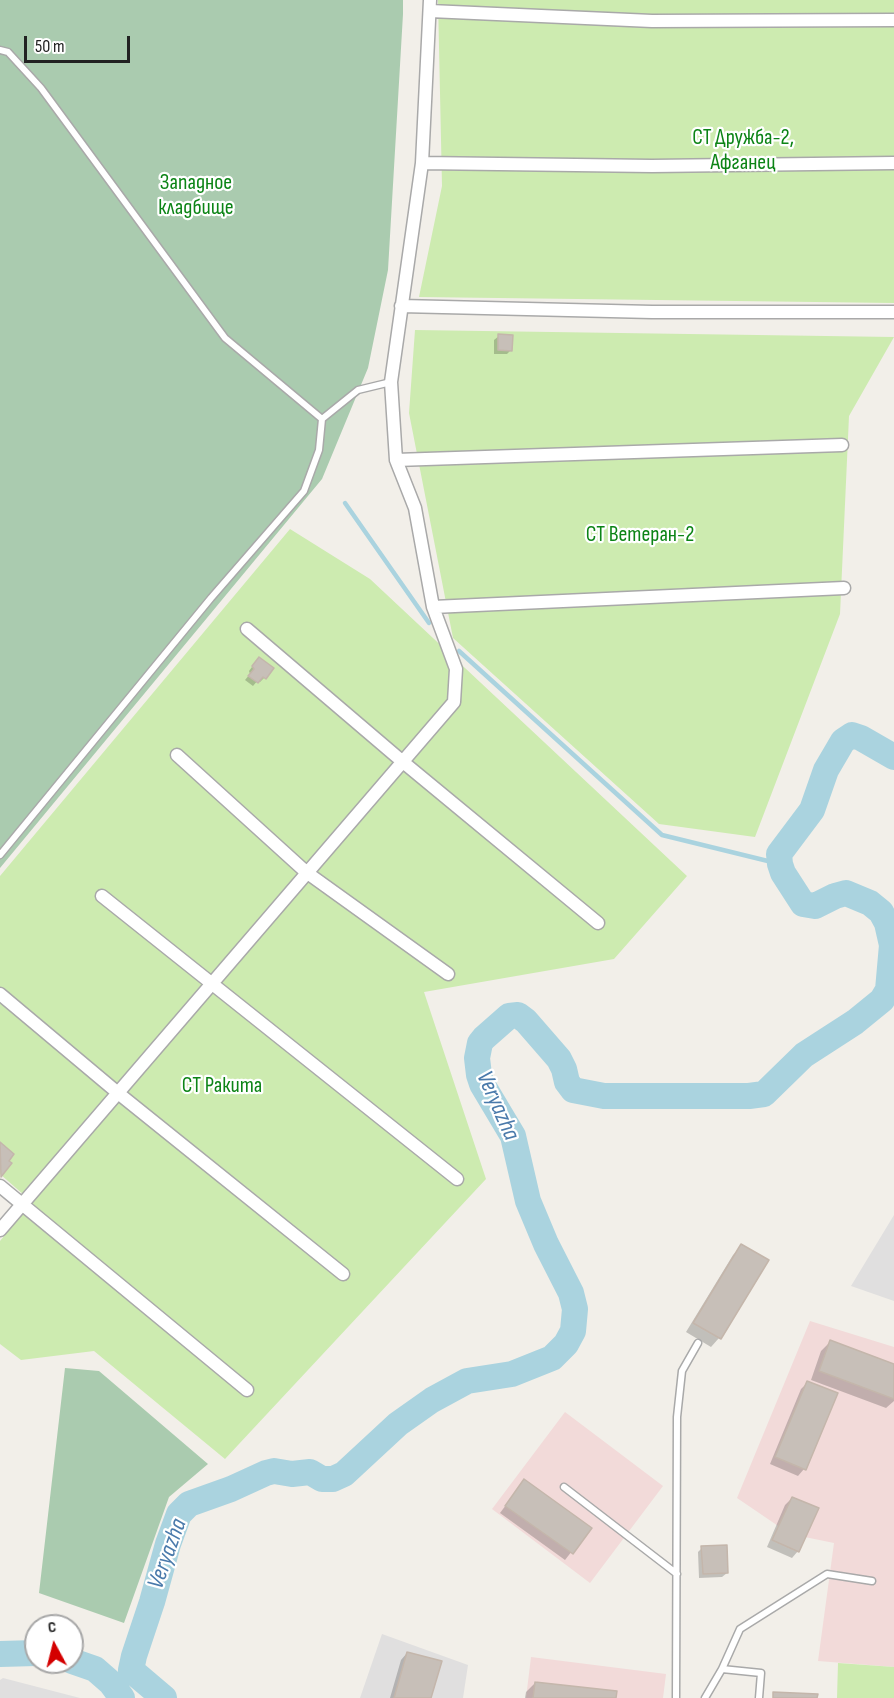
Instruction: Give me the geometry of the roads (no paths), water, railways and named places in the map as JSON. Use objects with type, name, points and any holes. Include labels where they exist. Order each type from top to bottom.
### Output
[{"type":"street","points":[[0,1230],[454,702],[456,669],[433,608],[415,508],[396,460],[392,382],[422,163],[430,6],[652,21],[894,20]]},
{"type":"street","points":[[422,163],[652,166],[894,163]]},
{"type":"street","points":[[401,306],[652,312],[894,312]]},
{"type":"street","points":[[396,460],[842,445]]},
{"type":"street","points":[[433,608],[844,588]]},
{"type":"street","points":[[247,628],[403,762],[598,923]]},
{"type":"street","points":[[177,756],[306,872],[448,974]]},
{"type":"street","points":[[102,896],[458,1179]]},
{"type":"street","points":[[0,994],[118,1093],[343,1274]]},
{"type":"street","points":[[0,1186],[248,1390]]},
{"type":"lane","points":[[0,51],[8,52],[41,88],[225,338],[322,419]]},
{"type":"lane","points":[[0,855],[211,598],[304,491],[319,450],[322,419],[358,390],[392,382]]},
{"type":"lane","points":[[676,1698],[678,1400],[682,1371],[698,1344]]},
{"type":"lane","points":[[564,1487],[677,1574]]},
{"type":"lane","points":[[705,1698],[722,1669],[740,1629],[827,1574],[873,1581]]},
{"type":"lane","points":[[722,1669],[761,1673],[759,1698]]},
{"type":"waterway","points":[[345,503],[429,623]]},
{"type":"waterway","points":[[459,651],[662,835],[780,864]]},
{"type":"waterway","name":"Veryazha","points":[[164,1698],[131,1670],[168,1544],[179,1514],[189,1504],[274,1471],[292,1474],[310,1472],[322,1479],[333,1479],[344,1474],[398,1424],[432,1400],[467,1381],[512,1374],[552,1358],[566,1344],[573,1331],[575,1309],[571,1293],[546,1244],[528,1201],[513,1136],[479,1075],[477,1058],[480,1043],[509,1016],[518,1015],[559,1059],[567,1082],[573,1090],[604,1096],[749,1096],[764,1094],[804,1055],[855,1022],[882,1000],[888,990],[892,945],[887,923],[881,912],[870,903],[846,893],[815,906],[803,904],[783,873],[779,854],[812,810],[826,770],[843,741],[852,735],[894,757]]},
{"type":"waterway","points":[[0,1654],[24,1653]]},
{"type":"waterway","points":[[84,1665],[95,1669],[111,1683],[122,1698]]},
{"type":"park label","name":"СТ Дружба-2, Афганец","points":[[743,150]]},
{"type":"park label","name":"Западное кладбище","points":[[196,196]]},
{"type":"park label","name":"СТ Ветеран-2","points":[[640,535]]},
{"type":"park label","name":"СТ Ракита","points":[[222,1086]]}]
